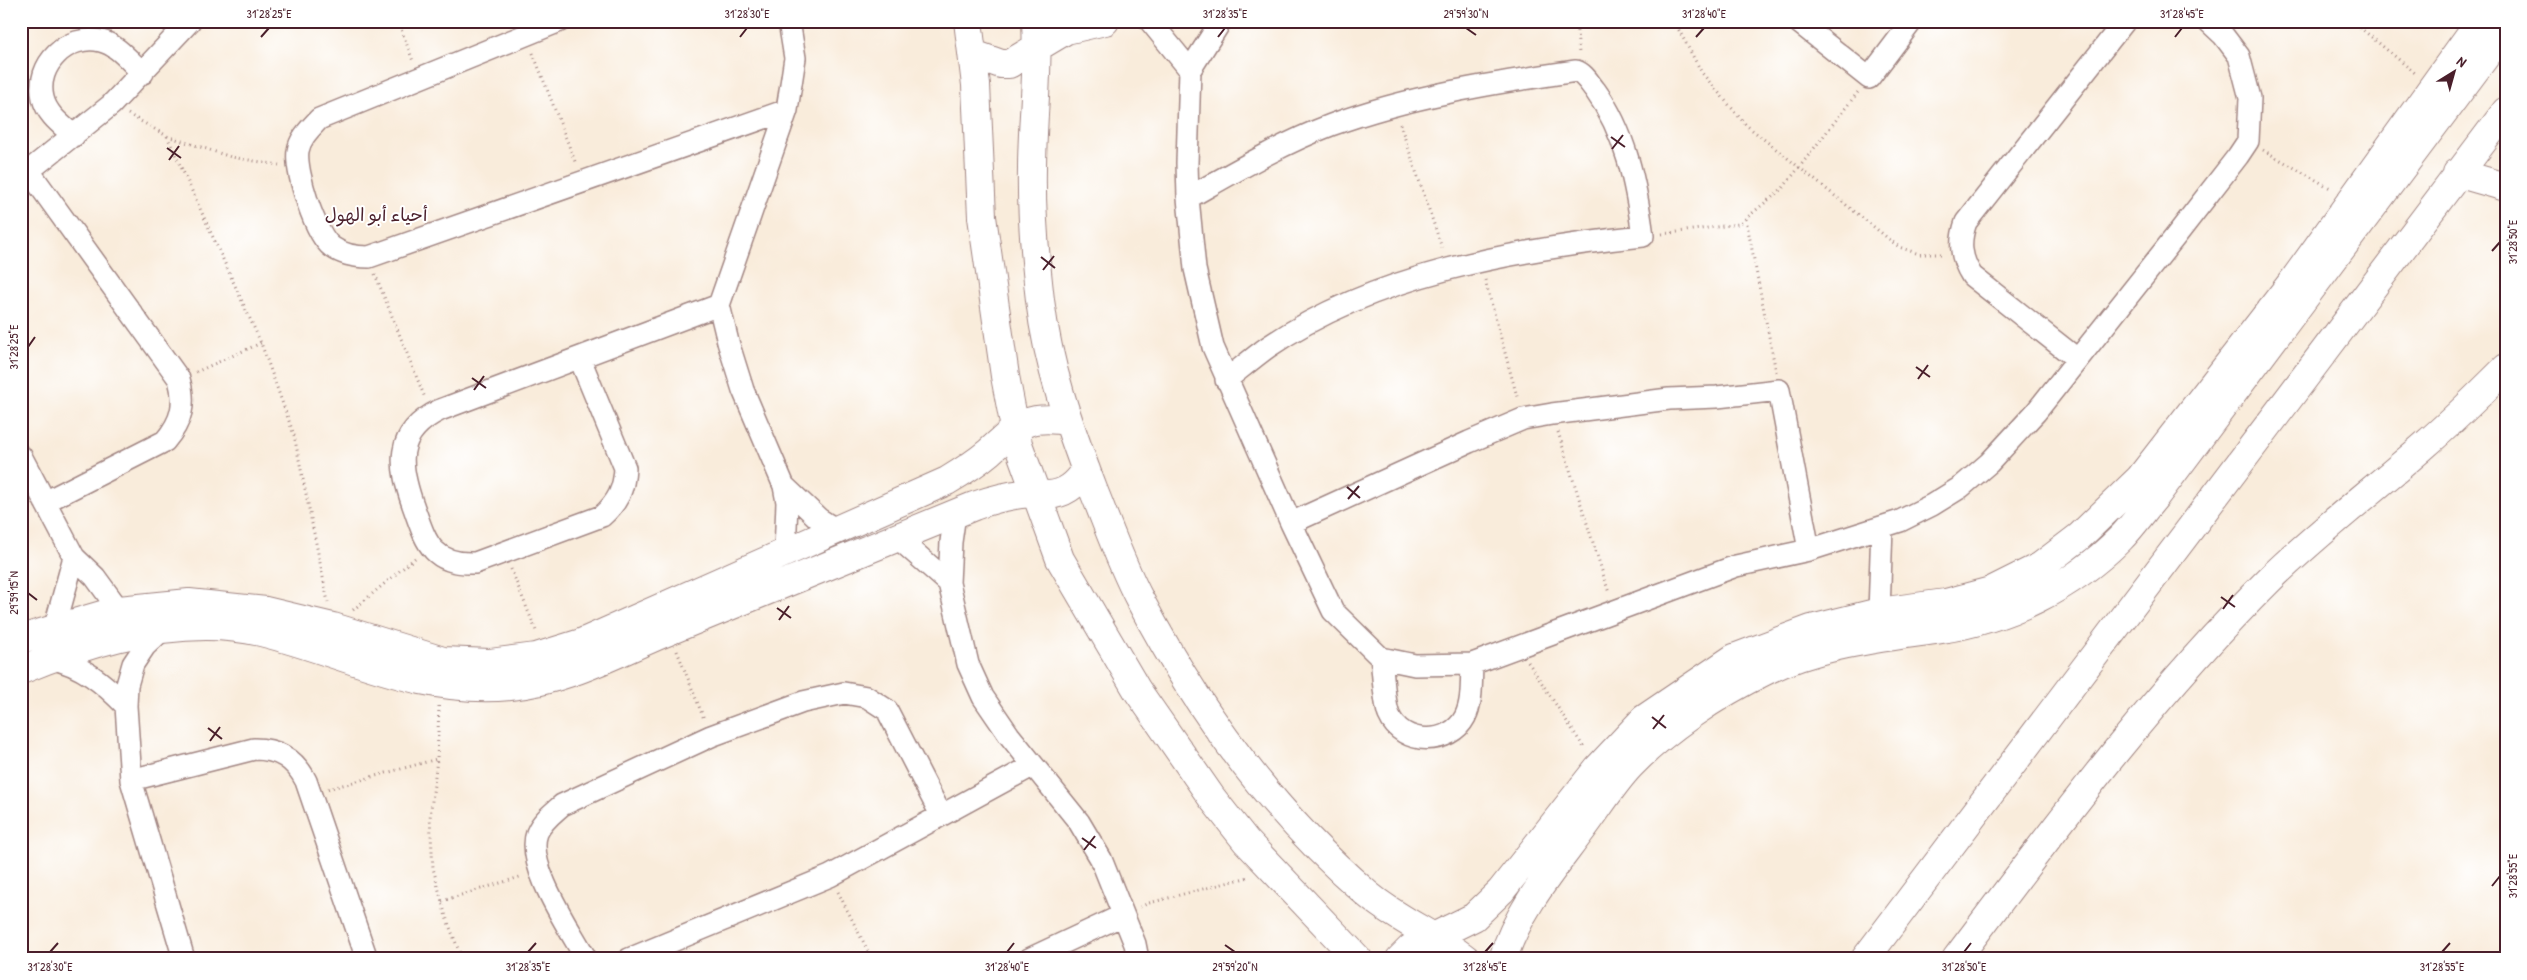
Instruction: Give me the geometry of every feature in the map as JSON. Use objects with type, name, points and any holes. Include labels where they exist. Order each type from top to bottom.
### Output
[{"type":"street","points":[[45,502],[165,441],[176,428],[182,412],[184,395],[179,379],[25,174],[111,105],[143,74],[190,21]]},
{"type":"street","points":[[560,21],[319,119],[306,133],[298,150],[297,168],[322,237],[331,246],[343,253],[369,257],[787,110]]},
{"type":"street","points":[[785,553],[787,502],[784,486],[743,390],[719,305],[787,110],[795,58],[789,21]]},
{"type":"street","points":[[968,21],[973,54],[980,152],[982,217],[1014,428],[1060,559],[1137,690],[1212,798],[1246,841],[1274,872],[1358,959]]},
{"type":"street","points":[[973,54],[1001,64],[1009,64],[1019,59],[1036,34],[1066,30],[1105,21]]},
{"type":"street","points":[[1150,21],[1190,70]]},
{"type":"street","points":[[1221,21],[1190,70],[1188,198],[1195,269],[1213,347],[1291,523],[1334,612],[1381,658],[1415,665],[1472,664],[1516,645],[1736,566],[1809,550],[1882,527],[1932,505],[1961,487],[1989,463],[2036,412],[2175,237],[2248,141],[2250,98],[2239,56],[2224,35],[2208,21]]},
{"type":"street","points":[[1797,21],[1869,78],[1912,21]]},
{"type":"street","points":[[2077,359],[1972,276],[1964,264],[1960,250],[1961,236],[1966,222],[2125,21]]},
{"type":"street","points":[[1400,959],[1411,948],[1474,917],[1501,891],[1598,768],[1644,719],[1734,658],[1811,629],[1879,612],[1946,603],[1991,590],[2041,566],[2079,537],[2140,478],[2296,277],[2480,21]]},
{"type":"street","points":[[1503,959],[1534,894],[1628,768],[1658,739],[1694,714],[1764,671],[1834,647],[1944,628],[1994,617],[2025,605],[2050,593],[2120,539],[2155,497],[2506,29]]},
{"type":"street","points":[[1036,34],[1032,170],[1036,254],[1049,360],[1086,470],[1116,547],[1139,598],[1181,672],[1226,740],[1280,806],[1341,871],[1384,907],[1466,959]]},
{"type":"street","points":[[74,136],[49,113],[43,98],[42,82],[47,66],[56,53],[69,44],[85,40],[101,41],[116,47],[143,74]]},
{"type":"street","points":[[1188,198],[1259,158],[1321,130],[1393,105],[1478,85],[1580,73],[1598,95],[1621,137],[1637,190],[1643,236],[1536,250],[1480,260],[1370,295],[1318,319],[1269,347],[1226,380]]},
{"type":"street","points":[[1865,959],[2506,111]]},
{"type":"street","points":[[2458,173],[2506,187]]},
{"type":"street","points":[[580,359],[625,468],[625,482],[613,507],[602,516],[475,563],[461,563],[448,560],[429,546],[403,478],[402,458],[412,432],[421,422],[432,414],[719,305]]},
{"type":"street","points":[[1956,959],[2109,758],[2213,639],[2270,579],[2305,546],[2426,445],[2506,368]]},
{"type":"street","points":[[1291,523],[1469,442],[1523,420],[1552,414],[1669,399],[1717,397],[1779,390],[1809,550]]},
{"type":"street","points":[[21,670],[50,658],[130,635],[197,626],[260,632],[390,674],[441,673],[546,654],[581,643],[838,531],[947,481],[989,452],[1014,428],[1046,419],[1068,421]]},
{"type":"street","points":[[21,456],[74,557],[95,578],[119,610]]},
{"type":"street","points":[[21,639],[119,610],[189,603],[226,605],[266,611],[333,627],[441,673],[491,687],[542,681],[590,666],[670,630],[899,539],[996,498],[1035,492],[1047,495],[1059,494],[1080,480],[1086,470]]},
{"type":"street","points":[[784,486],[819,519],[838,531]]},
{"type":"street","points":[[955,514],[951,542],[949,583],[968,664],[983,697],[1032,766],[1079,822],[1101,859],[1135,944],[1138,959]]},
{"type":"street","points":[[1879,612],[1882,527]]},
{"type":"street","points":[[899,539],[949,583]]},
{"type":"street","points":[[54,630],[74,557]]},
{"type":"street","points":[[161,631],[145,646],[133,664],[126,684],[130,780],[184,959]]},
{"type":"street","points":[[50,658],[67,661],[84,670],[99,680],[126,706]]},
{"type":"street","points":[[1381,658],[1389,715],[1398,728],[1410,736],[1425,740],[1447,734],[1454,730],[1464,719],[1470,705],[1472,664]]},
{"type":"street","points":[[586,959],[539,872],[534,852],[537,833],[546,818],[562,804],[711,736],[802,702],[828,695],[844,693],[867,697],[887,710],[941,815]]},
{"type":"street","points":[[130,780],[254,749],[267,749],[291,759],[300,769],[310,794],[367,959]]},
{"type":"street","points":[[629,959],[830,876],[1032,766]]},
{"type":"street","points":[[1029,959],[1123,915]]},
{"type":"path","points":[[398,21],[419,78]]},
{"type":"path","points":[[1576,21],[1580,73]]},
{"type":"path","points":[[1674,21],[1702,73],[1746,125],[1799,168],[1899,247],[1919,254],[1960,250]]},
{"type":"path","points":[[2352,21],[2431,87]]},
{"type":"path","points":[[526,35],[582,181]]},
{"type":"path","points":[[1643,236],[1734,226],[1746,219],[1783,188],[1869,78]]},
{"type":"path","points":[[111,105],[168,136],[231,157],[297,168]]},
{"type":"path","points":[[1393,105],[1449,269]]},
{"type":"path","points":[[168,136],[261,343],[294,435],[333,627],[429,546]]},
{"type":"path","points":[[2248,141],[2351,200]]},
{"type":"path","points":[[1746,219],[1779,390]]},
{"type":"path","points":[[369,257],[432,414]]},
{"type":"path","points":[[1480,260],[1523,420]]},
{"type":"path","points":[[179,379],[261,343]]},
{"type":"path","points":[[1552,414],[1614,610]]},
{"type":"path","points":[[504,552],[546,654]]},
{"type":"path","points":[[670,630],[711,736]]},
{"type":"path","points":[[1516,645],[1598,768]]},
{"type":"path","points":[[441,673],[437,759],[430,818],[433,868],[462,959]]},
{"type":"path","points":[[310,794],[437,759]]},
{"type":"path","points":[[442,901],[539,872]]},
{"type":"path","points":[[1123,915],[1149,903],[1218,884],[1274,872]]},
{"type":"path","points":[[830,876],[872,959]]},
{"type":"district","name":"أحياء أبو الهول","points":[[376,215]]}]
